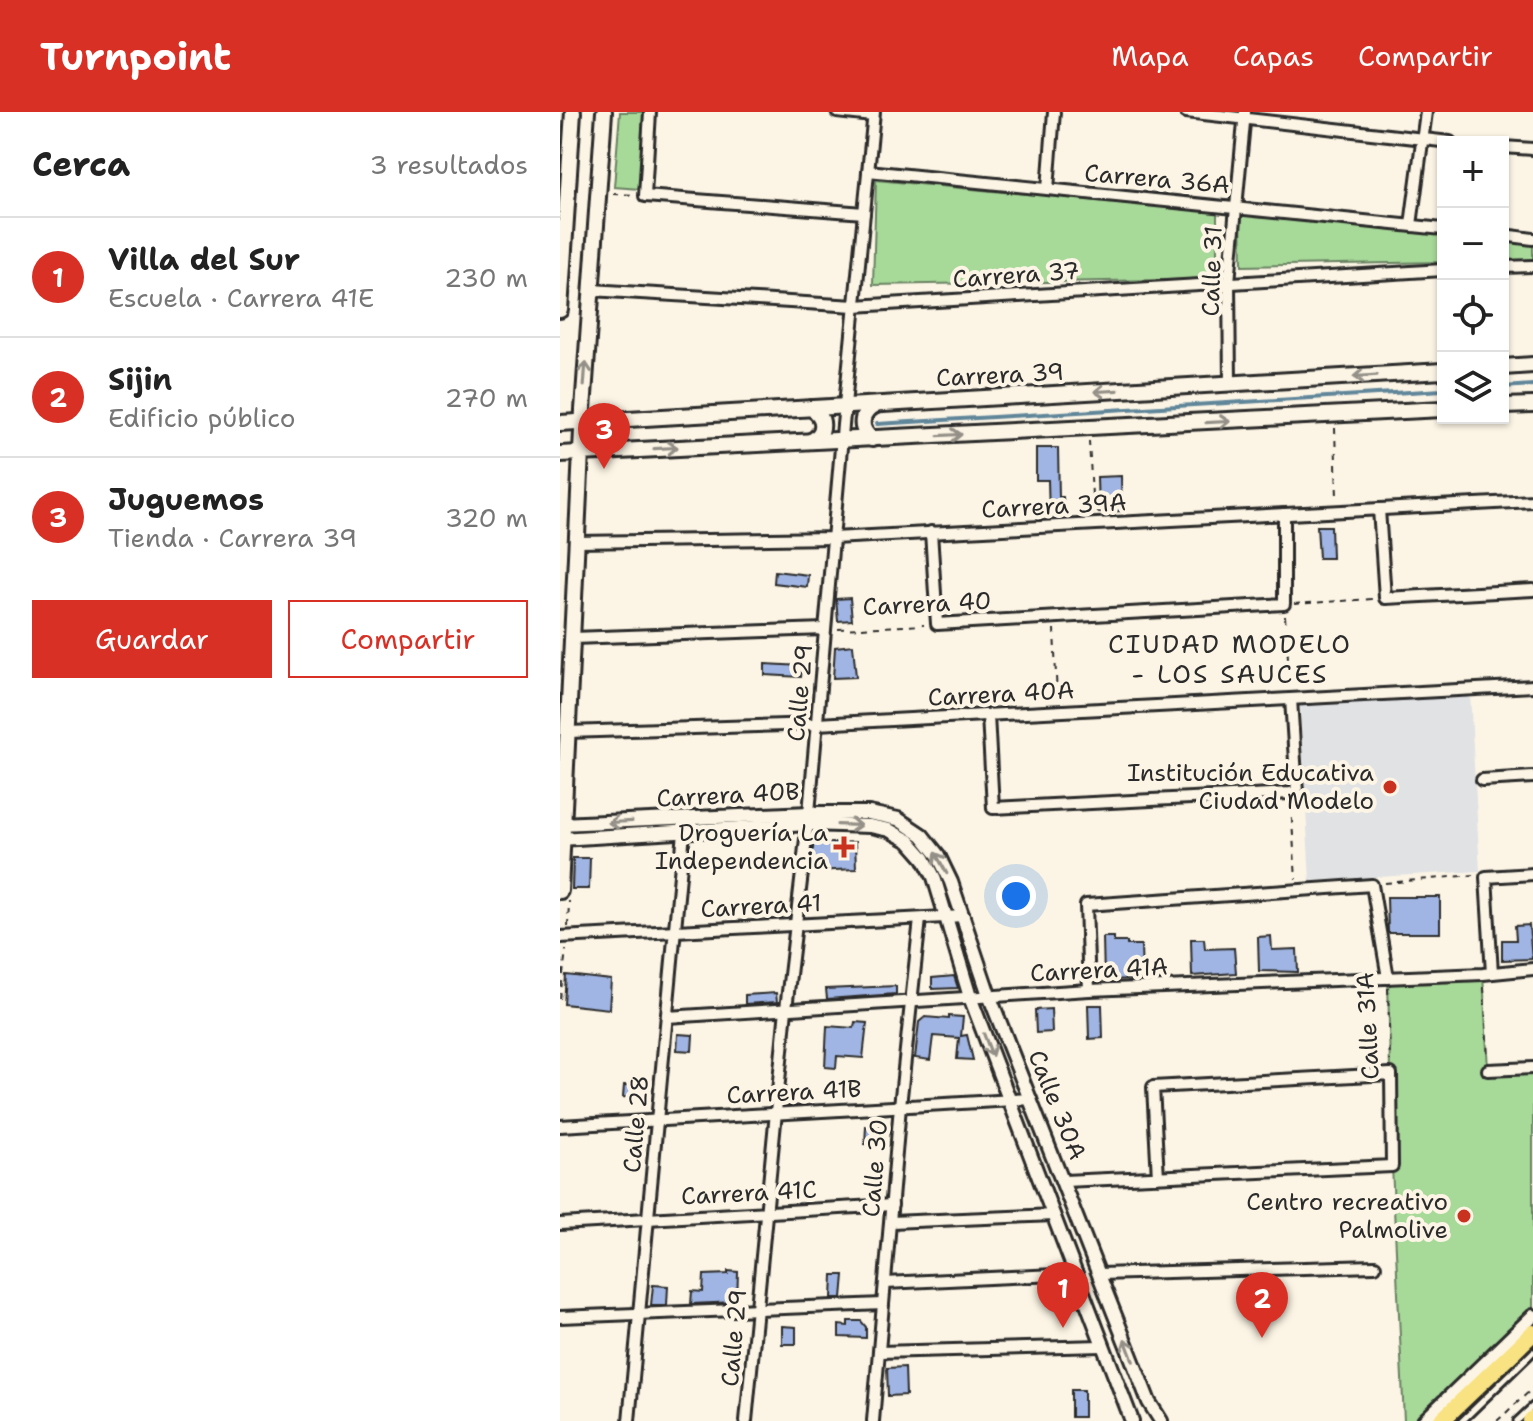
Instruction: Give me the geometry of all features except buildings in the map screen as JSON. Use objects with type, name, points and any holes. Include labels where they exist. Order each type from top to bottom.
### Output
[{"type":"highway","points":[[1441,1421],[1533,1333]]},
{"type":"main road","points":[[560,310],[573,112]]},
{"type":"main road","points":[[565,892],[561,832],[582,422],[604,112]]},
{"type":"main road","points":[[1509,367],[1533,365]]},
{"type":"main road","name":"Carrera 39","points":[[560,423],[1437,371]]},
{"type":"main road","points":[[872,439],[862,423],[864,414],[876,405]]},
{"type":"main road","points":[[1509,406],[1533,405]]},
{"type":"main road","points":[[811,408],[820,414],[823,425],[820,435],[811,441]]},
{"type":"main road","points":[[560,454],[1437,409]]},
{"type":"street","points":[[650,112],[645,196],[864,213]]},
{"type":"street","points":[[837,112],[874,114]]},
{"type":"street","points":[[1048,189],[1054,112]]},
{"type":"street","points":[[1186,112],[1245,115],[1437,141]]},
{"type":"street","points":[[1411,225],[1426,112]]},
{"type":"street","name":"Calle 29","points":[[746,1421],[786,1009],[809,818],[874,114]]},
{"type":"street","name":"Calle 31","points":[[1230,383],[1229,282],[1245,115]]},
{"type":"street","points":[[1509,147],[1533,149]]},
{"type":"street","name":"Carrera 36A","points":[[868,171],[1437,228]]},
{"type":"street","points":[[1509,236],[1533,239]]},
{"type":"street","points":[[1509,267],[1533,266]]},
{"type":"street","name":"Carrera 37","points":[[591,290],[855,306],[1437,270]]},
{"type":"street","name":"Carrera 39A","points":[[577,542],[833,538],[1533,501]]},
{"type":"street","points":[[1379,509],[1385,598],[1533,590]]},
{"type":"street","points":[[1284,514],[1284,604]]},
{"type":"street","points":[[931,532],[937,624]]},
{"type":"street","name":"Carrera 40","points":[[937,624],[1284,604]]},
{"type":"street","points":[[573,638],[825,629]]},
{"type":"street","name":"Carrera 40A","points":[[567,732],[817,724],[1533,686]]},
{"type":"street","points":[[988,715],[993,808],[1293,792],[1291,699]]},
{"type":"street","points":[[1482,780],[1533,777]]},
{"type":"street","name":"Carrera 40B","points":[[561,832],[869,813],[898,819]]},
{"type":"street","name":"Carrera 40B","points":[[561,832],[684,832],[809,818],[889,830]]},
{"type":"street","name":"Calle 30A","points":[[898,819],[922,835],[938,855],[964,916],[989,995],[1149,1402],[1161,1421]]},
{"type":"street","name":"Calle 30A","points":[[889,830],[909,841],[924,858],[934,877],[970,997],[1132,1421]]},
{"type":"street","name":"Calle 28","points":[[629,1421],[684,832]]},
{"type":"street","points":[[1487,973],[1486,877],[1533,874]]},
{"type":"street","points":[[1089,990],[1086,905],[1372,885]]},
{"type":"street","name":"Calle 31A","points":[[1372,885],[1388,978]]},
{"type":"street","name":"Carrera 41","points":[[564,936],[964,916]]},
{"type":"street","name":"Calle 30","points":[[873,1421],[900,1106],[920,919]]},
{"type":"street","name":"Carrera 41A","points":[[667,1017],[989,995],[1533,969]]},
{"type":"street","points":[[1488,1070],[1533,1068]]},
{"type":"street","points":[[1064,1181],[1158,1177],[1153,1087],[1391,1074]]},
{"type":"street","name":"Calle 31A","points":[[1158,1177],[1392,1166],[1391,1074]]},
{"type":"street","name":"Carrera 41B","points":[[560,1126],[1031,1099]]},
{"type":"street","name":"Carrera 41C","points":[[560,1224],[892,1205]]},
{"type":"street","points":[[891,1222],[1054,1215]]},
{"type":"street","points":[[1100,1274],[1375,1266]]},
{"type":"street","points":[[885,1283],[1077,1274]]},
{"type":"street","points":[[560,1317],[883,1304]]},
{"type":"street","points":[[1424,1421],[1533,1316]]},
{"type":"street","points":[[879,1352],[1102,1346]]},
{"type":"lane","points":[[1462,1421],[1533,1352]]},
{"type":"lane","points":[[1517,1421],[1533,1406]]},
{"type":"path","points":[[608,194],[645,196]]},
{"type":"path","points":[[1335,415],[1337,511]]},
{"type":"path","points":[[1089,428],[1093,524]]},
{"type":"path","points":[[1291,699],[1284,604],[1385,598]]},
{"type":"path","points":[[1053,617],[1057,712]]},
{"type":"path","name":"Carrera 40","points":[[825,629],[937,624]]},
{"type":"path","points":[[1293,792],[1297,890]]},
{"type":"path","points":[[1372,885],[1479,874],[1486,877]]},
{"type":"path","points":[[564,936],[565,892]]},
{"type":"path","points":[[560,951],[566,950],[560,999]]},
{"type":"path","points":[[1487,973],[1488,1070]]},
{"type":"path","name":"Calle 31A","points":[[1388,978],[1391,1074]]},
{"type":"path","points":[[1497,1421],[1533,1388]]},
{"type":"shaded area","name":"Institución Educativa Ciudad Modelo","points":[[1470,694],[1480,871],[1310,881],[1300,703]]},
{"type":"green space","points":[[620,112],[645,112],[640,189],[614,187]]},
{"type":"green space","points":[[876,180],[1217,212],[1217,279],[873,285]]},
{"type":"green space","points":[[1241,213],[1437,233],[1437,262],[1242,266]]},
{"type":"green space","points":[[1509,241],[1533,244],[1533,261],[1509,262]]},
{"type":"green space","name":"Centro recreativo Palmolive","points":[[1483,974],[1488,1070],[1533,1068],[1533,1316],[1424,1421],[1404,1421],[1392,1166],[1388,978]]},
{"type":"waterway","points":[[1509,387],[1533,385]]},
{"type":"waterway","points":[[877,424],[1437,390]]},
{"type":"place","name":"Juguemos","points":[[604,469]]},
{"type":"place","name":"Institución Educativa Ciudad Modelo","points":[[1390,787]]},
{"type":"place","name":"Droguería La Independencia","points":[[844,847]]},
{"type":"place","name":"Centro recreativo Palmolive","points":[[1464,1216]]},
{"type":"place","name":"Villa del Sur","points":[[1063,1328]]},
{"type":"place","name":"Sijin","points":[[1262,1338]]},
{"type":"district","name":"CIUDAD MODELO - LOS SAUCES","points":[[1230,658]]}]
